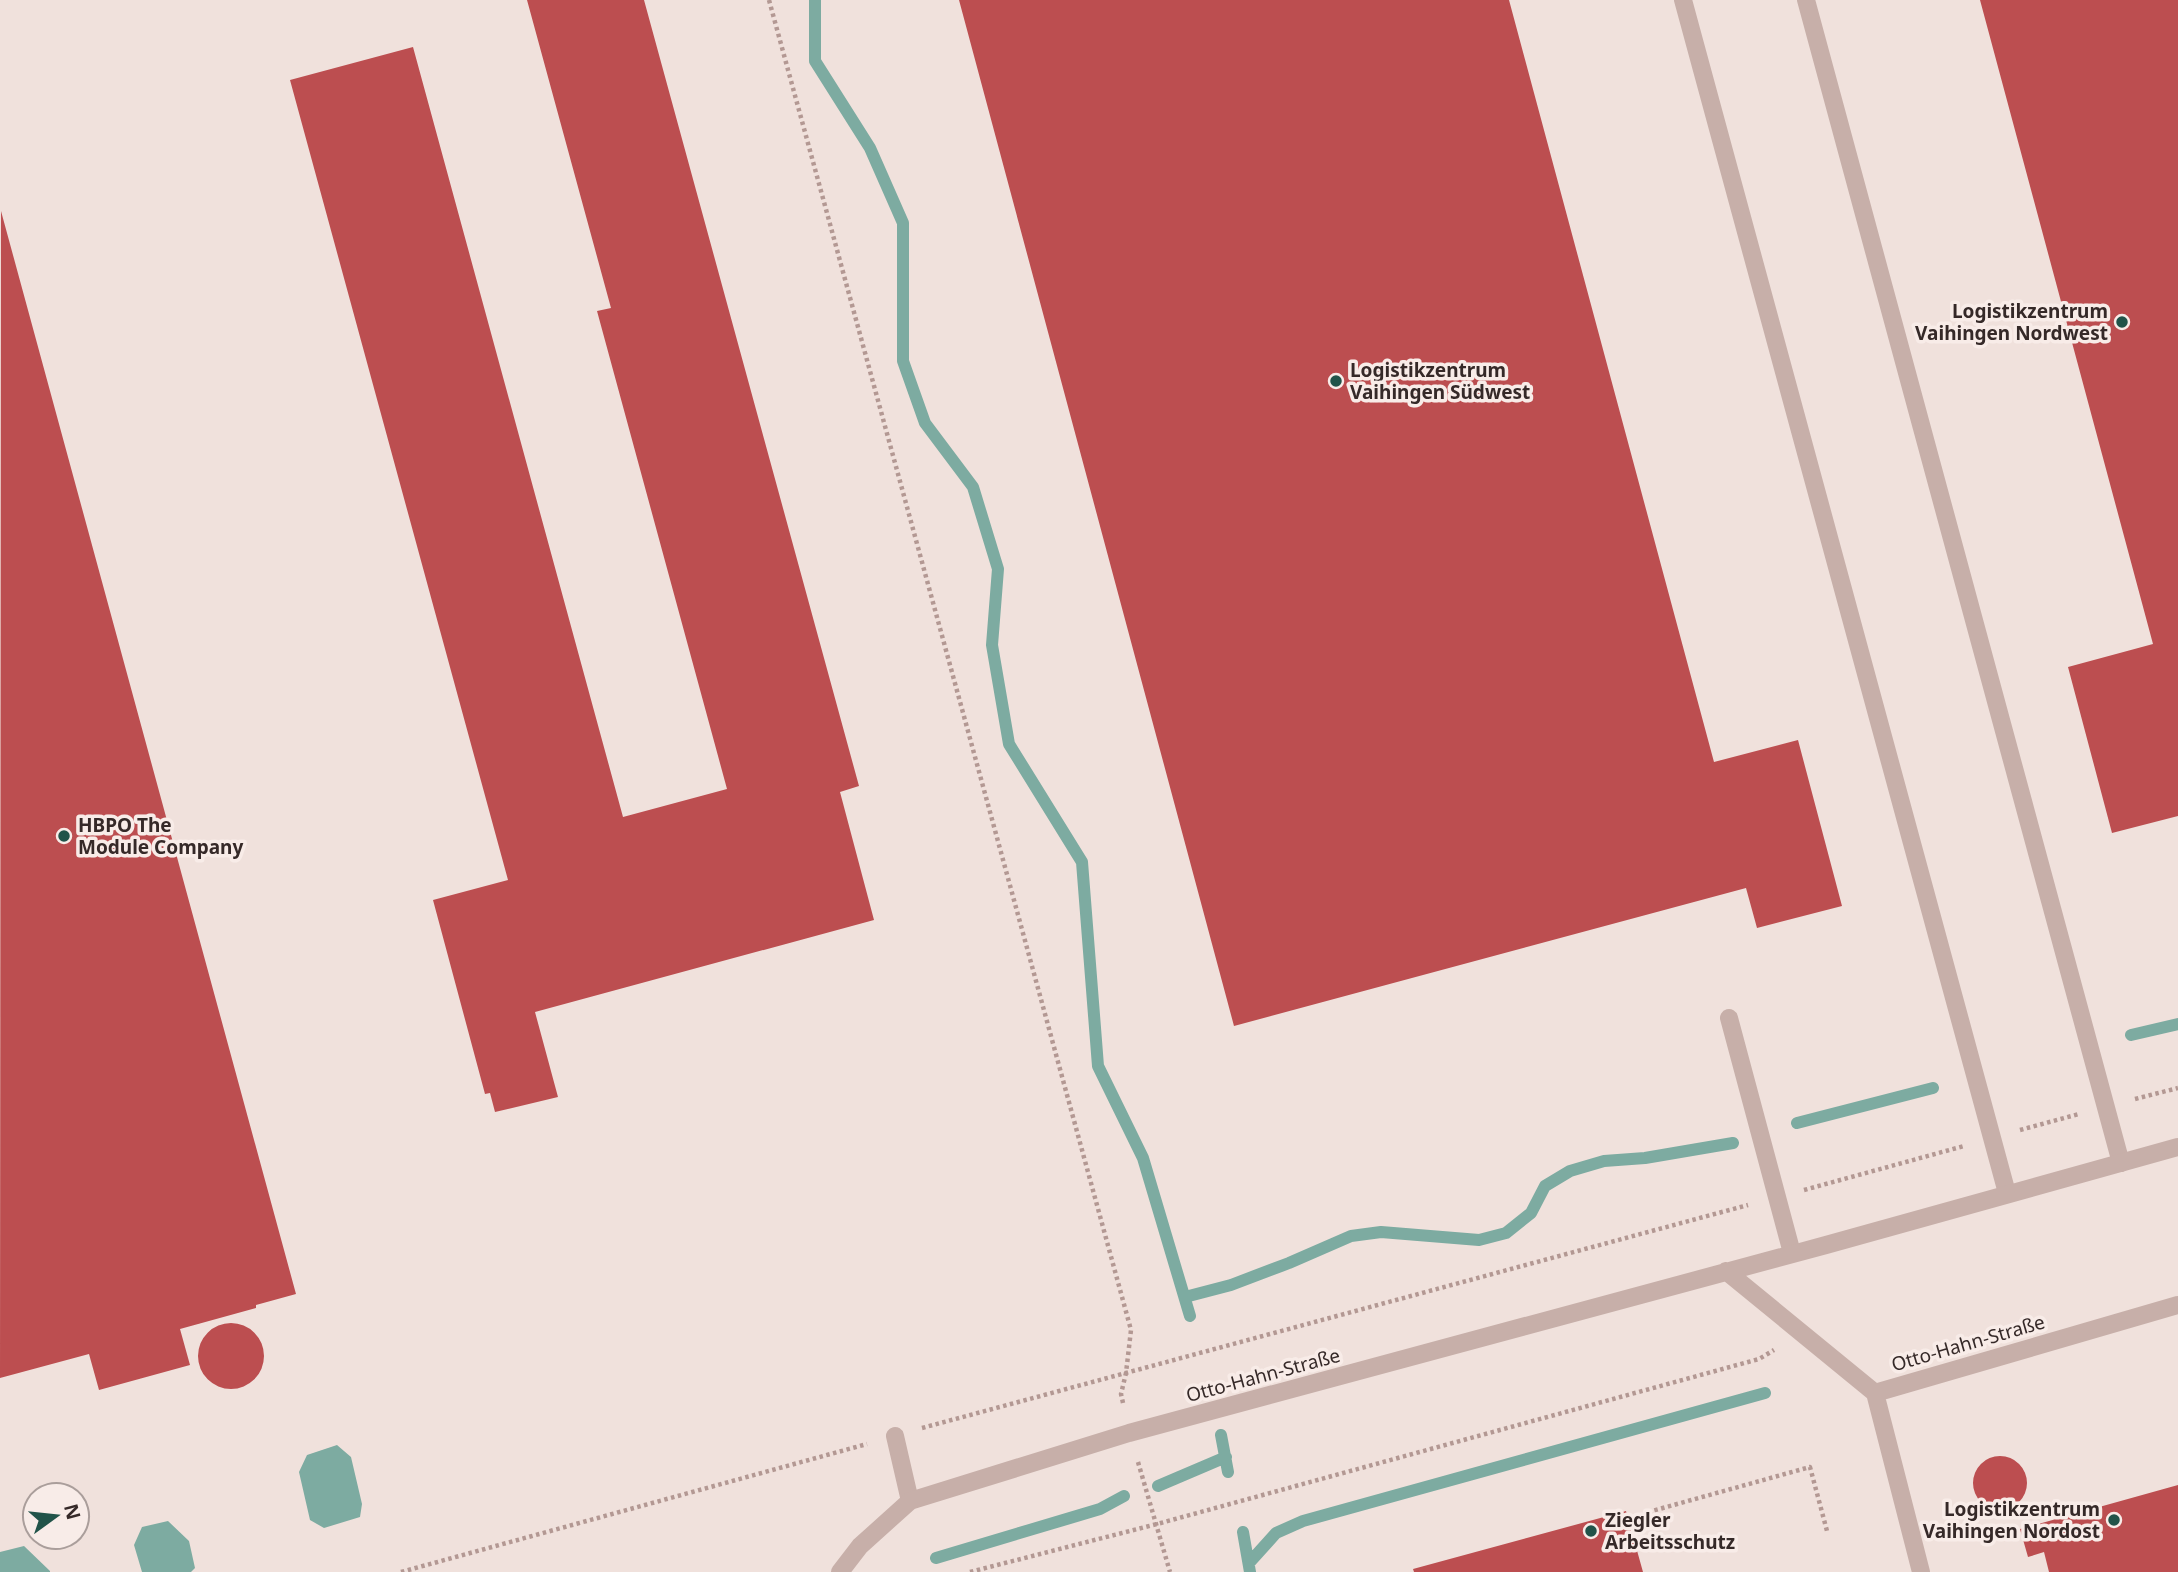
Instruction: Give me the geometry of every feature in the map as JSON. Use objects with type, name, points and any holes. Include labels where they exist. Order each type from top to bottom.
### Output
[{"type":"street","points":[[1683,0],[2007,1194]]},
{"type":"street","points":[[1806,0],[2121,1163]]},
{"type":"street","points":[[1729,1018],[1792,1253]]},
{"type":"street","name":"Otto-Hahn-Straße","points":[[840,1572],[860,1546],[911,1501],[1129,1433],[2178,1147]]},
{"type":"street","name":"Otto-Hahn-Straße","points":[[1726,1271],[1875,1393],[2178,1304]]},
{"type":"street","points":[[1875,1393],[1921,1572]]},
{"type":"street","points":[[895,1436],[911,1501]]},
{"type":"path","points":[[769,0],[1131,1331],[1121,1394],[1129,1433],[1170,1572]]},
{"type":"path","points":[[401,1572],[2178,1088]]},
{"type":"path","points":[[970,1572],[1157,1524],[1759,1359],[1801,1333]]},
{"type":"path","points":[[1639,1533],[1652,1511],[1810,1467],[1828,1531]]},
{"type":"water","points":[[337,1445],[351,1457],[362,1504],[360,1517],[324,1528],[310,1520],[299,1472],[307,1455]]},
{"type":"water","points":[[168,1521],[189,1541],[195,1568],[191,1572],[142,1572],[134,1545],[142,1527]]},
{"type":"water","points":[[21,1547],[21,1551],[29,1551],[50,1572],[0,1572],[0,1552]]},
{"type":"building","points":[[527,0],[644,0],[859,786],[840,792],[874,920],[535,1012],[558,1097],[495,1112],[490,1093],[485,1094],[433,900],[508,880],[290,80],[413,47],[623,817],[727,789],[597,311],[611,308]]},
{"type":"building","name":"Logistikzentrum Vaihingen Südwest","points":[[959,0],[1509,0],[1714,762],[1798,740],[1842,906],[1757,928],[1746,888],[1234,1026]]},
{"type":"building","name":"Logistikzentrum Vaihingen Nordwest","points":[[1980,0],[2178,0],[2178,816],[2112,833],[2068,667],[2153,644]]},
{"type":"building","name":"HBPO The Module Company","points":[[1,211],[296,1294],[180,1329],[190,1365],[99,1390],[89,1354],[0,1378]]},
{"type":"building","points":[[231,1323],[244,1326],[254,1333],[261,1343],[264,1356],[261,1369],[254,1379],[244,1386],[231,1389],[218,1386],[208,1379],[201,1369],[198,1356],[201,1343],[208,1333],[218,1326]]},
{"type":"building","points":[[2000,1456],[2019,1464],[2027,1483],[2019,1502],[2000,1510],[1981,1502],[1973,1483],[1981,1464]]},
{"type":"building","name":"Logistikzentrum Vaihingen Nordost","points":[[2178,1485],[2178,1572],[2049,1572],[2044,1552],[2028,1557],[2020,1529]]},
{"type":"building","name":"Ziegler Arbeitsschutz","points":[[1626,1511],[1643,1572],[1414,1572],[1413,1569]]},
{"type":"waterway","points":[[815,0],[815,61],[870,148],[903,223],[903,361],[925,423],[973,487],[998,569],[992,645],[1009,744],[1082,862],[1098,1066],[1143,1158],[1190,1316]]},
{"type":"waterway","points":[[2131,1035],[2178,1024]]},
{"type":"waterway","points":[[1797,1123],[1933,1088]]},
{"type":"waterway","points":[[1185,1297],[1231,1285],[1351,1236],[1381,1232],[1479,1240],[1506,1233],[1531,1213],[1545,1186],[1570,1171],[1604,1161],[1645,1158],[1733,1143]]},
{"type":"waterway","points":[[1249,1563],[1276,1533],[1303,1521],[1765,1393]]},
{"type":"waterway","points":[[1221,1435],[1228,1472]]},
{"type":"waterway","points":[[1158,1486],[1226,1457]]},
{"type":"waterway","points":[[936,1558],[1100,1509],[1124,1496]]},
{"type":"waterway","points":[[1243,1532],[1250,1572]]},
{"type":"place","name":"Logistikzentrum Vaihingen Nordwest","points":[[2122,322]]},
{"type":"place","name":"Logistikzentrum Vaihingen Südwest","points":[[1336,381]]},
{"type":"place","name":"HBPO The Module Company","points":[[64,836]]},
{"type":"place","name":"Logistikzentrum Vaihingen Nordost","points":[[2114,1520]]},
{"type":"place","name":"Ziegler Arbeitsschutz","points":[[1591,1531]]}]
